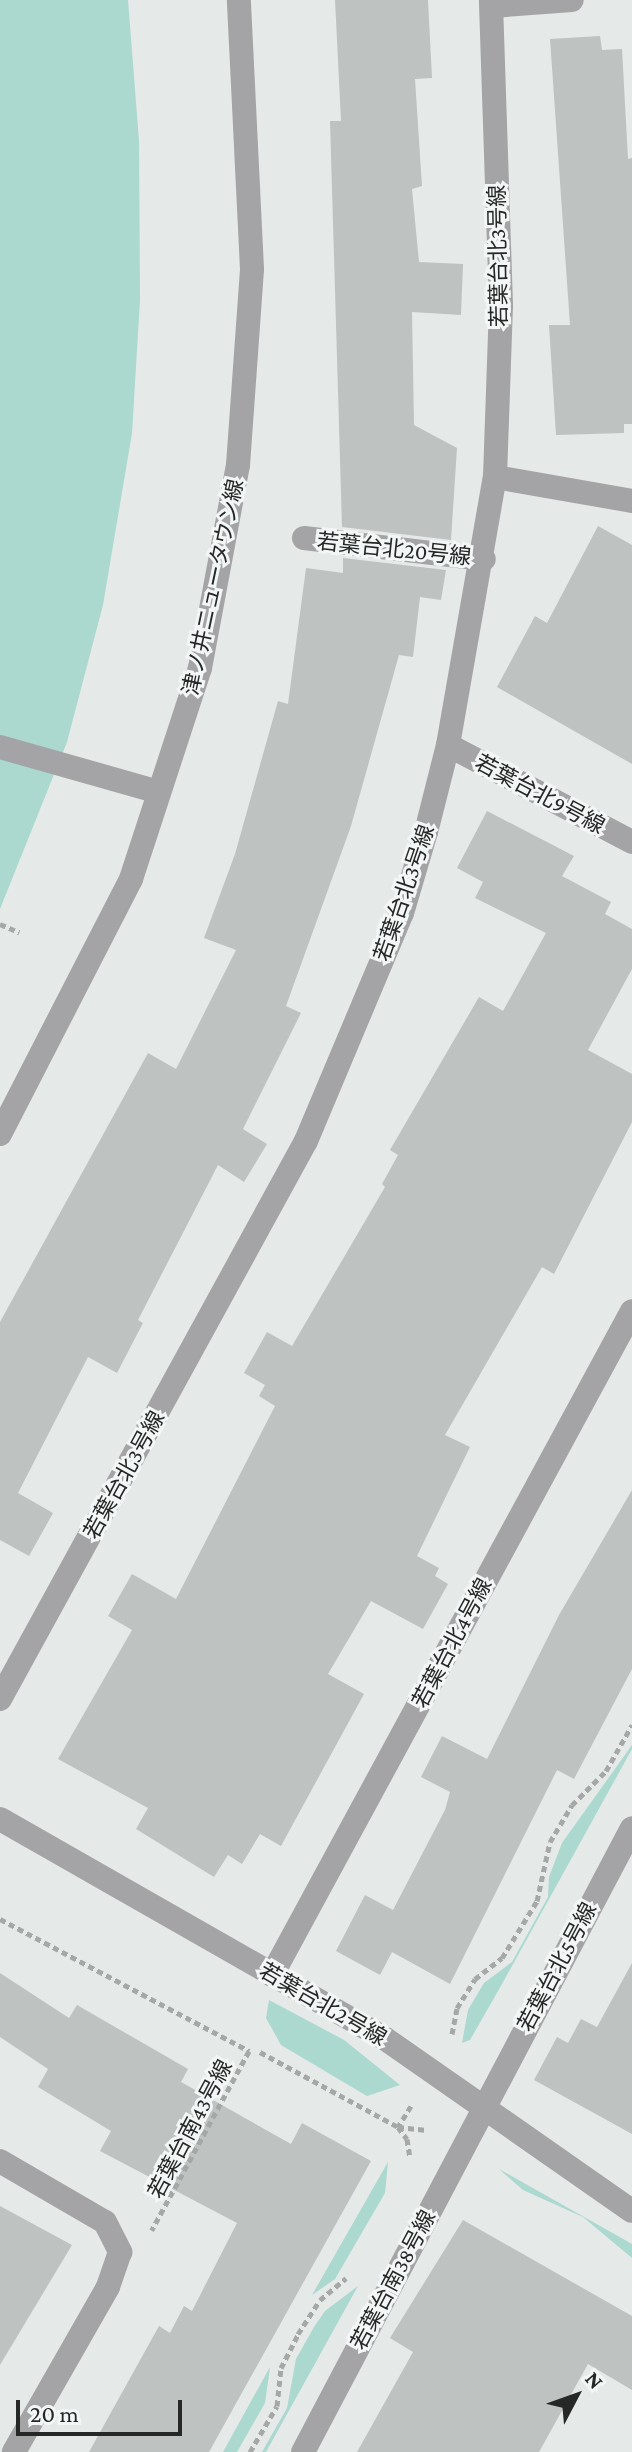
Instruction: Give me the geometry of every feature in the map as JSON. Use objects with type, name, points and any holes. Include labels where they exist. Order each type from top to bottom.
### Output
[{"type":"street","name":"津ノ井ニュータウン線","points":[[0,1134],[131,879],[200,668],[238,465],[252,269],[239,0]]},
{"type":"street","points":[[491,3],[572,0]]},
{"type":"street","name":"若葉台北3号線","points":[[0,1699],[306,1141],[402,913],[448,745],[484,559],[495,477],[501,305],[491,3]]},
{"type":"street","points":[[495,477],[632,501]]},
{"type":"street","name":"若葉台北20号線","points":[[304,538],[484,559]]},
{"type":"street","name":"若葉台北9号線","points":[[448,745],[632,842]]},
{"type":"street","points":[[0,747],[159,792]]},
{"type":"street","name":"若葉台北4号線","points":[[272,1975],[632,1311]]},
{"type":"street","name":"若葉台北2号線","points":[[0,1819],[384,2038],[632,2211]]},
{"type":"street","name":"若葉台北5号線","points":[[482,2107],[632,1828]]},
{"type":"street","name":"若葉台南38号線","points":[[303,2452],[482,2107]]},
{"type":"street","points":[[0,2161],[105,2222],[119,2245],[108,2287],[14,2452]]},
{"type":"path","points":[[0,924],[19,932]]},
{"type":"path","points":[[450,2041],[457,2008],[475,1979],[502,1958],[537,1901],[550,1842],[572,1805],[606,1771],[632,1725]]},
{"type":"path","name":"若葉台南43号線","points":[[0,1919],[249,2051],[156,2228],[119,2245]]},
{"type":"path","points":[[260,2052],[398,2127],[437,2131]]},
{"type":"path","points":[[398,2127],[415,2098]]},
{"type":"path","points":[[398,2127],[407,2139],[408,2167]]},
{"type":"path","points":[[250,2452],[277,2406],[281,2368],[298,2334],[320,2300],[350,2274]]},
{"type":"green space","points":[[0,0],[128,0],[139,141],[140,300],[132,433],[103,605],[67,742],[0,909]]},
{"type":"green space","points":[[632,1745],[502,1984],[470,2040],[462,2043],[468,2010],[484,1983],[512,1962],[548,1897],[549,1877],[562,1843]]},
{"type":"green space","points":[[269,2000],[344,2040],[400,2085],[367,2096],[281,2045],[266,2018]]},
{"type":"green space","points":[[388,2162],[385,2193],[335,2279],[312,2295]]},
{"type":"green space","points":[[499,2169],[632,2244],[632,2258],[583,2217],[523,2190]]},
{"type":"green space","points":[[358,2286],[266,2452],[262,2452],[287,2408],[296,2359],[314,2327],[325,2311]]},
{"type":"green space","points":[[270,2367],[265,2403],[237,2452],[223,2452]]},
{"type":"building","points":[[335,0],[428,0],[432,78],[415,79],[422,186],[412,189],[419,262],[463,264],[461,315],[412,312],[414,425],[457,448],[451,540],[342,527],[330,121],[341,121]]},
{"type":"building","points":[[600,36],[602,50],[622,49],[628,159],[632,158],[632,424],[624,424],[624,433],[556,435],[549,325],[570,325],[550,39]]},
{"type":"building","points":[[598,526],[632,545],[632,764],[497,687],[535,616],[547,623]]},
{"type":"building","points":[[343,558],[446,570],[441,600],[420,597],[413,657],[399,655],[351,826],[286,1006],[301,1013],[243,1129],[267,1144],[244,1182],[218,1165],[138,1320],[143,1323],[117,1373],[88,1357],[18,1493],[53,1513],[29,1556],[0,1540],[0,1322],[148,1053],[176,1069],[236,950],[204,938],[235,854],[278,701],[288,704],[306,568],[343,573]]},
{"type":"building","points":[[487,811],[574,856],[562,876],[611,902],[605,914],[632,929],[632,969],[588,1050],[632,1074],[632,1122],[554,1274],[542,1267],[445,1435],[470,1447],[417,1556],[439,1568],[435,1576],[448,1584],[423,1629],[371,1601],[328,1674],[364,1694],[281,1846],[260,1834],[242,1864],[228,1855],[214,1877],[136,1829],[148,1808],[58,1759],[132,1630],[108,1616],[132,1574],[176,1599],[275,1406],[259,1396],[265,1385],[244,1373],[267,1332],[292,1346],[385,1187],[382,1184],[398,1155],[390,1150],[479,997],[503,1011],[546,933],[475,898],[483,882],[457,868]]},
{"type":"building","points":[[632,1490],[632,1669],[574,1779],[557,1770],[450,1984],[392,1952],[380,1975],[336,1951],[365,1895],[393,1910],[445,1810],[450,1792],[421,1777],[442,1736],[487,1759],[559,1615]]},
{"type":"building","points":[[632,1963],[632,2134],[534,2080],[557,2037],[568,2043],[581,2019],[597,2027]]},
{"type":"building","points":[[0,1973],[69,2018],[77,2005],[188,2069],[181,2082],[291,2144],[302,2123],[371,2161],[209,2452],[89,2452],[159,2326],[170,2333],[184,2306],[192,2311],[237,2223],[100,2151],[111,2131],[38,2087],[48,2069],[0,2037]]},
{"type":"building","points":[[0,2206],[72,2245],[0,2365]]},
{"type":"building","points":[[463,2220],[632,2316],[632,2390],[588,2364],[539,2452],[357,2452],[413,2352],[390,2338]]}]
